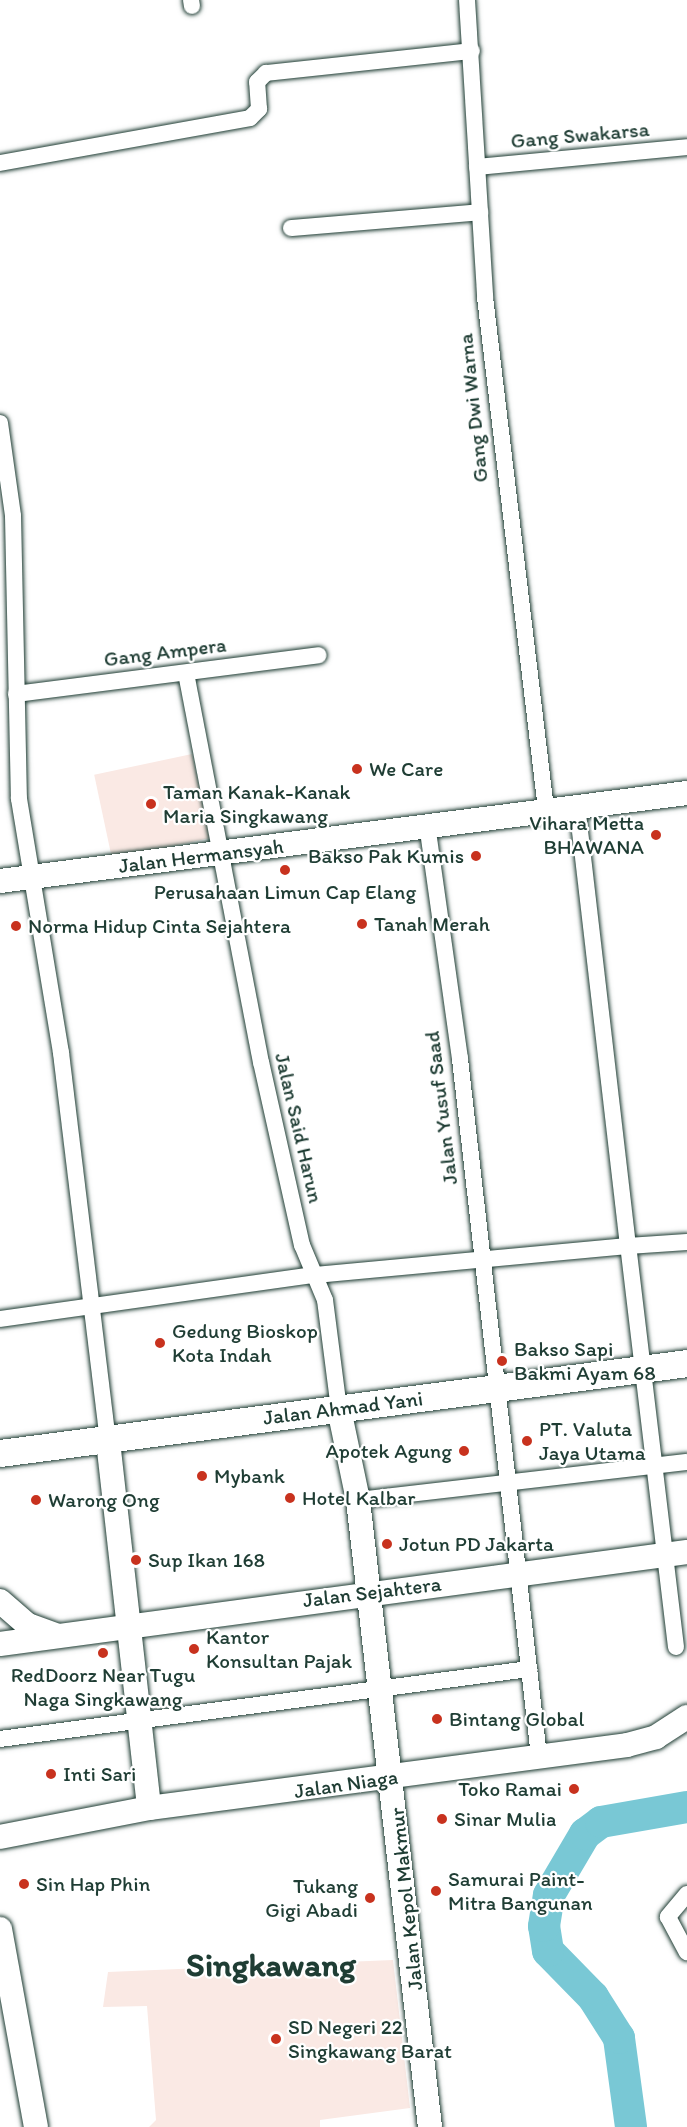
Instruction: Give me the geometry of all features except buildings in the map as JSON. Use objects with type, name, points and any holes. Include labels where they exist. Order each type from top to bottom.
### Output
[{"type":"main road","name":"Jalan Ahmad Yani","points":[[0,1454],[687,1363]]},
{"type":"street","name":"Gang Dwi Warna","points":[[467,0],[472,51],[480,212],[505,495],[546,809]]},
{"type":"street","points":[[0,163],[250,118],[259,109],[257,82],[266,73],[472,51]]},
{"type":"street","name":"Gang Swakarsa","points":[[477,167],[687,147]]},
{"type":"street","points":[[291,228],[480,212]]},
{"type":"street","points":[[0,423],[13,516],[7,633],[19,799],[29,878],[61,1053],[149,1808]]},
{"type":"street","name":"Gang Ampera","points":[[10,699],[319,655]]},
{"type":"street","name":"Jalan Said Harun","points":[[186,673],[223,854],[261,1062],[302,1245],[325,1300],[339,1409]]},
{"type":"street","name":"Jalan Hermansyah","points":[[0,881],[223,854],[427,824],[687,793]]},
{"type":"street","points":[[577,807],[642,1369],[651,1466],[676,1647]]},
{"type":"street","name":"Jalan Yusuf Saad","points":[[427,824],[481,1257],[539,1757]]},
{"type":"street","points":[[0,1319],[90,1309],[315,1275],[481,1257],[687,1242]]},
{"type":"street","name":"Jalan Kepol Makmur","points":[[339,1409],[358,1500],[393,1778],[430,2127]]},
{"type":"street","points":[[358,1500],[687,1462]]},
{"type":"street","name":"Jalan Sejahtera","points":[[0,1644],[369,1592],[687,1552]]},
{"type":"street","points":[[0,1601],[28,1624],[58,1636]]},
{"type":"street","points":[[0,1739],[530,1669]]},
{"type":"street","name":"Jalan Niaga","points":[[0,1837],[149,1808],[393,1778],[627,1745],[656,1737],[687,1717]]},
{"type":"street","points":[[687,1894],[668,1917],[687,1952]]},
{"type":"street","points":[[0,1929],[36,2127]]},
{"type":"shaded area","name":"Taman Kanak-Kanak Maria Singkawang","points":[[192,754],[210,838],[112,859],[94,775]]},
{"type":"shaded area","name":"SD Negeri 22 Singkawang Barat","points":[[393,1960],[410,2108],[320,2120],[320,2127],[149,2127],[156,2120],[147,2006],[103,2007],[108,1972]]},
{"type":"waterway","points":[[631,2127],[619,2038],[593,1997],[548,1951],[544,1926],[549,1895],[585,1834],[601,1822],[687,1807]]},
{"type":"place","name":"We Care","points":[[357,769]]},
{"type":"place","name":"Taman Kanak-Kanak Maria Singkawang","points":[[151,804]]},
{"type":"place","name":"Vihara Metta BHAWANA","points":[[656,835]]},
{"type":"place","name":"Bakso Pak Kumis","points":[[476,856]]},
{"type":"place","name":"Perusahaan Limun Cap Elang","points":[[285,870]]},
{"type":"place","name":"Tanah Merah","points":[[362,924]]},
{"type":"place","name":"Norma Hidup Cinta Sejahtera","points":[[16,926]]},
{"type":"place","name":"Gedung Bioskop Kota Indah","points":[[160,1343]]},
{"type":"place","name":"Bakso Sapi Bakmi Ayam 68","points":[[502,1361]]},
{"type":"place","name":"PT. Valuta Jaya Utama","points":[[527,1441]]},
{"type":"place","name":"Apotek Agung","points":[[464,1451]]},
{"type":"place","name":"Mybank","points":[[202,1476]]},
{"type":"place","name":"Hotel Kalbar","points":[[290,1498]]},
{"type":"place","name":"Warong Ong","points":[[36,1500]]},
{"type":"place","name":"Jotun PD Jakarta","points":[[387,1544]]},
{"type":"place","name":"Sup Ikan 168","points":[[136,1560]]},
{"type":"place","name":"Kantor Konsultan Pajak","points":[[194,1649]]},
{"type":"place","name":"RedDoorz Near Tugu Naga Singkawang","points":[[103,1653]]},
{"type":"place","name":"Bintang Global","points":[[437,1719]]},
{"type":"place","name":"Inti Sari","points":[[51,1774]]},
{"type":"place","name":"Toko Ramai","points":[[574,1789]]},
{"type":"place","name":"Sinar Mulia","points":[[442,1819]]},
{"type":"place","name":"Sin Hap Phin","points":[[24,1884]]},
{"type":"place","name":"Samurai Paint- Mitra Bangunan","points":[[436,1891]]},
{"type":"place","name":"Tukang Gigi Abadi","points":[[370,1898]]},
{"type":"place","name":"SD Negeri 22 Singkawang Barat","points":[[276,2039]]},
{"type":"district","name":"Singkawang","points":[[271,1965]]}]
